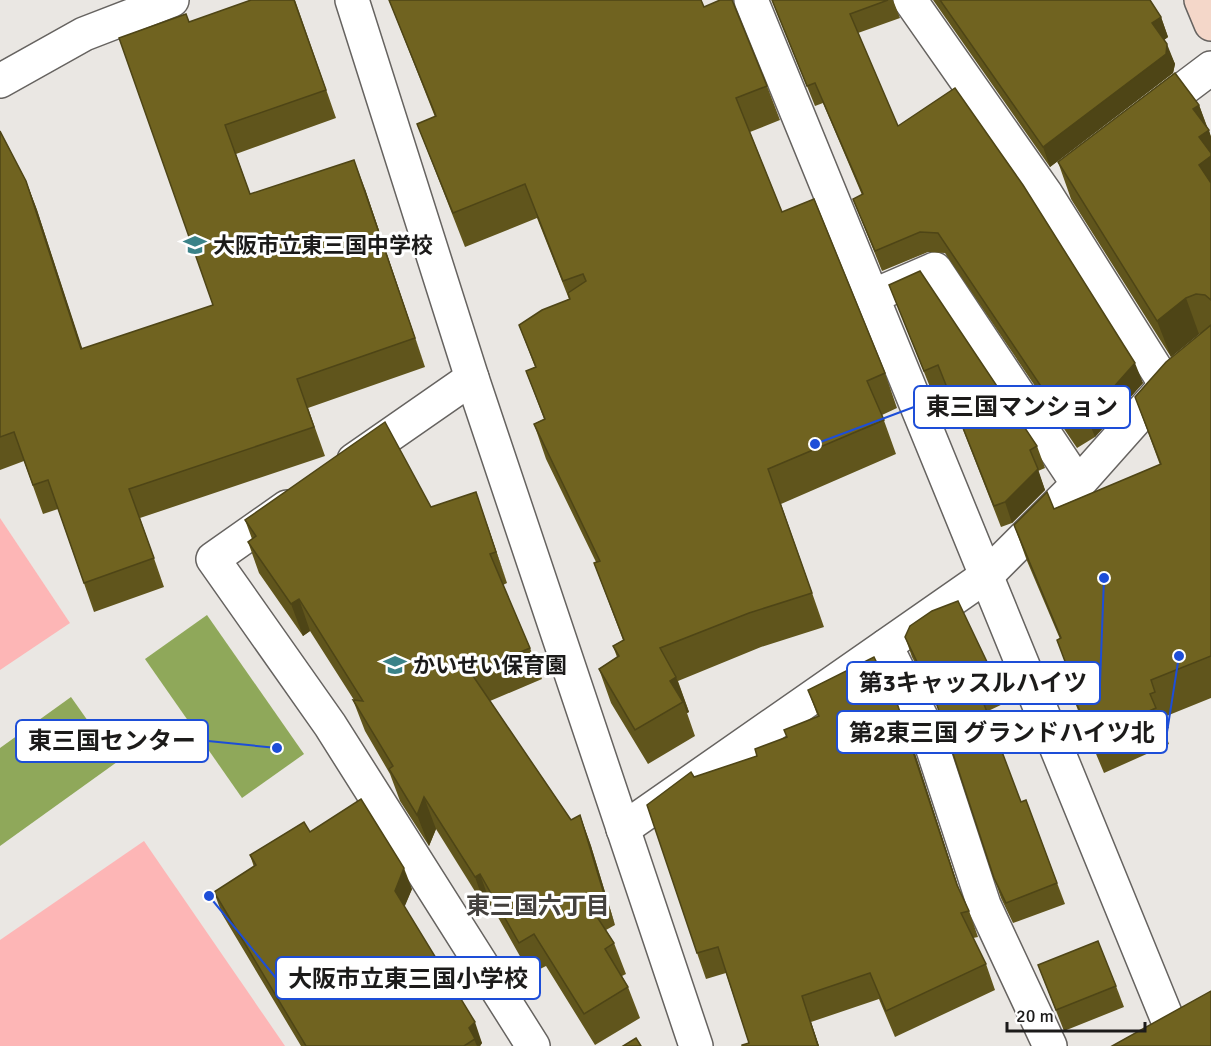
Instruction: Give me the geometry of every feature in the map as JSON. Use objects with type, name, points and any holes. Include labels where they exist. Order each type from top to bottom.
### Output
[{"type":"street","points":[[0,81],[84,34],[172,0]]},
{"type":"street","points":[[352,0],[472,378],[696,1046]]},
{"type":"street","points":[[751,0],[1169,1022]]},
{"type":"street","points":[[910,0],[1046,194],[1166,385]]},
{"type":"street","points":[[1201,0],[1211,24]]},
{"type":"street","points":[[1131,129],[1211,68]]},
{"type":"street","points":[[1046,194],[1074,172]]},
{"type":"street","points":[[872,296],[935,269],[1078,484]]},
{"type":"street","points":[[623,829],[986,576],[1078,484],[1166,385],[1211,349]]},
{"type":"street","points":[[472,378],[213,559],[330,725],[533,1046]]},
{"type":"street","points":[[886,646],[925,725],[984,905],[1050,1046]]},
{"type":"shaded area","points":[[0,518],[70,623],[0,670]]},
{"type":"shaded area","points":[[207,615],[304,754],[242,798],[145,659]]},
{"type":"shaded area","points":[[71,697],[117,762],[0,846],[0,748]]},
{"type":"shaded area","points":[[144,841],[285,1046],[0,1046],[0,940]]},
{"type":"building","points":[[251,0],[294,0],[326,90],[225,125],[250,194],[354,160],[415,338],[297,379],[314,427],[129,489],[154,558],[84,583],[48,480],[33,485],[14,432],[0,437],[0,131],[26,181],[81,349],[213,305],[119,38],[186,14],[189,22]]},
{"type":"building","points":[[389,0],[701,0],[704,7],[720,0],[732,0],[767,86],[736,98],[782,212],[814,199],[885,373],[867,381],[884,420],[768,469],[812,593],[749,613],[660,648],[676,677],[670,681],[683,702],[635,730],[599,669],[619,656],[613,646],[624,640],[594,563],[600,561],[534,424],[545,419],[526,371],[536,367],[519,325],[542,310],[570,299],[568,293],[586,281],[583,274],[563,281],[525,184],[453,213],[417,124],[436,116]]},
{"type":"building","points":[[772,0],[888,0],[850,14],[898,126],[955,88],[1023,185],[1135,363],[1087,417],[1069,428],[938,233],[920,232],[875,251],[853,199],[863,194],[815,83],[807,86]]},
{"type":"building","points":[[940,0],[1150,0],[1161,17],[1152,23],[1167,44],[1166,54],[1043,147]]},
{"type":"building","points":[[1175,73],[1199,105],[1193,109],[1209,130],[1199,137],[1211,156],[1199,165],[1211,183],[1211,300],[1205,295],[1196,294],[1186,298],[1157,321],[1058,162]]},
{"type":"building","points":[[920,271],[1037,446],[1030,450],[1038,469],[1005,502],[994,506],[938,365],[924,371],[889,285]]},
{"type":"building","points":[[1211,325],[1211,656],[1151,680],[1155,692],[1150,694],[1156,708],[1091,736],[1067,682],[1072,680],[1057,640],[1061,638],[1014,525],[1047,492],[1054,509],[1161,464],[1135,397],[1166,362]]},
{"type":"building","points":[[385,422],[431,507],[476,492],[496,552],[490,554],[530,648],[471,673],[571,820],[580,815],[604,894],[588,903],[614,943],[605,949],[628,987],[584,1014],[534,934],[519,943],[480,874],[475,877],[424,797],[417,815],[389,769],[393,766],[353,700],[363,701],[299,599],[291,604],[248,542],[256,536],[245,520]]},
{"type":"building","points":[[958,601],[997,683],[979,691],[1021,802],[1026,800],[1057,883],[1006,903],[994,878],[935,699],[905,637],[910,626],[932,611]]},
{"type":"building","points":[[874,657],[898,706],[957,885],[969,911],[961,913],[986,964],[886,1011],[870,973],[802,996],[818,1046],[742,1046],[749,1043],[718,947],[697,953],[647,805],[691,772],[694,777],[757,756],[755,749],[787,737],[784,730],[819,716],[808,690]]},
{"type":"building","points":[[361,799],[404,868],[395,891],[475,1022],[469,1028],[475,1039],[464,1046],[306,1046],[214,892],[256,865],[250,855],[304,822],[310,832]]},
{"type":"building","points":[[1098,941],[1116,986],[1056,1010],[1038,965]]},
{"type":"building","points":[[1211,991],[1211,1046],[1112,1046]]},
{"type":"building","points":[[636,1038],[641,1046],[623,1046]]},
{"type":"place","name":"大阪市立東三国中学校","points":[[195,245]]},
{"type":"place","name":"東三国マンション","points":[[815,444]]},
{"type":"place","name":"第3キャッスルハイツ","points":[[1104,578]]},
{"type":"place","name":"第2東三国 グランドハイツ北","points":[[1179,656]]},
{"type":"place","name":"かいせい保育園","points":[[395,665]]},
{"type":"place","name":"東三国センター","points":[[277,748]]},
{"type":"place","name":"大阪市立東三国小学校","points":[[209,896]]},
{"type":"district","name":"東三国六丁目","points":[[538,906]]}]
